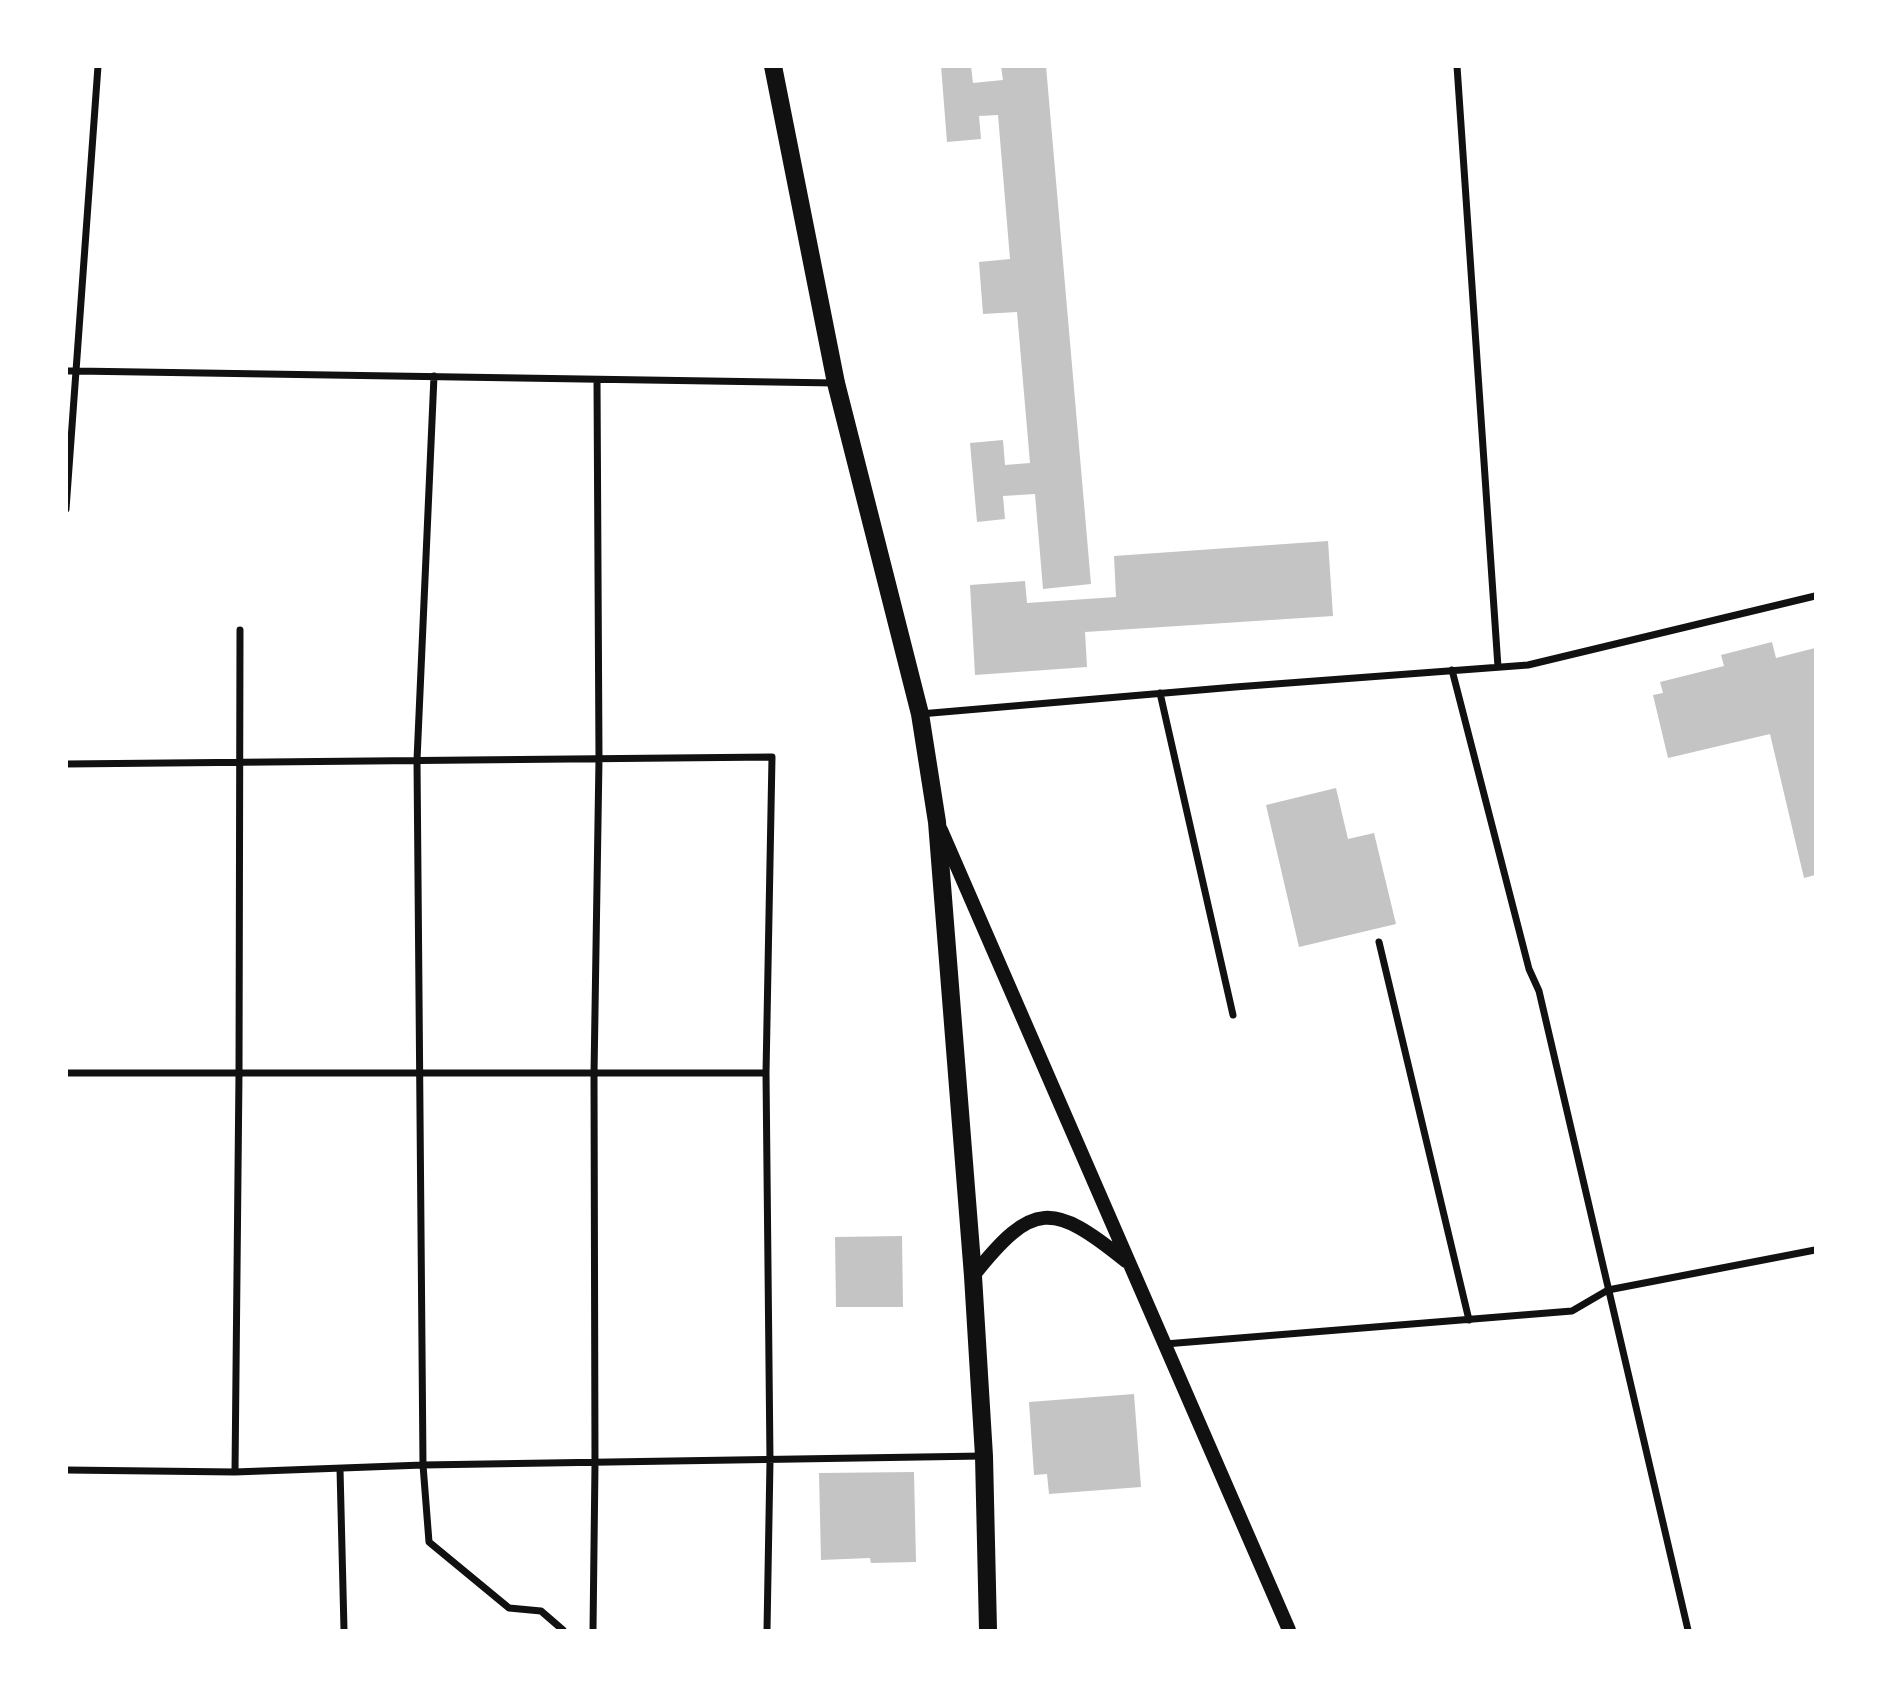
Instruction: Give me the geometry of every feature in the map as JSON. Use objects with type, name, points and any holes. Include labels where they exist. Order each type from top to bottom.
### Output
[{"type":"main road","points":[[773,66],[836,383],[920,714],[937,822],[973,1276],[984,1456],[988,1630]]},
{"type":"main road","points":[[937,822],[1289,1630]]},
{"type":"main road","points":[[973,1276],[1010,1233],[1026,1222],[1044,1217],[1078,1225],[1130,1264]]},
{"type":"street","points":[[66,509],[98,66]]},
{"type":"street","points":[[1457,66],[1498,667]]},
{"type":"street","points":[[66,370],[836,383]]},
{"type":"street","points":[[434,376],[417,760],[423,1465],[429,1542],[509,1608],[541,1611],[562,1630]]},
{"type":"street","points":[[593,1630],[594,1074],[599,759],[597,380]]},
{"type":"street","points":[[920,714],[1528,665],[1815,596]]},
{"type":"street","points":[[235,1472],[240,630]]},
{"type":"street","points":[[1452,670],[1529,969],[1539,991],[1688,1630]]},
{"type":"street","points":[[1160,694],[1233,1015]]},
{"type":"street","points":[[66,764],[772,757],[766,1073],[770,1461],[767,1630]]},
{"type":"street","points":[[1379,942],[1469,1320]]},
{"type":"street","points":[[66,1073],[766,1073]]},
{"type":"street","points":[[1164,1344],[1572,1311],[1608,1290],[1815,1250]]},
{"type":"street","points":[[66,1471],[235,1472],[423,1465],[984,1456]]},
{"type":"street","points":[[340,1469],[344,1630]]},
{"type":"building","points":[[941,66],[971,66],[973,83],[1003,80],[1001,66],[1046,66],[1091,584],[1043,589],[1035,494],[1003,496],[1005,519],[977,522],[970,443],[1003,440],[1005,465],[1030,463],[1017,312],[983,314],[979,262],[1010,259],[998,115],[979,116],[981,139],[947,142]]},
{"type":"building","points":[[1328,541],[1333,616],[1085,632],[1087,667],[975,675],[970,585],[1025,581],[1027,603],[1116,597],[1114,556]]},
{"type":"building","points":[[1772,642],[1776,658],[1815,648],[1815,875],[1804,878],[1770,734],[1668,758],[1653,695],[1663,693],[1660,682],[1724,666],[1721,655]]},
{"type":"building","points":[[1336,788],[1348,839],[1374,833],[1396,924],[1299,947],[1266,805]]},
{"type":"building","points":[[902,1236],[903,1307],[836,1307],[835,1237]]},
{"type":"building","points":[[1134,1394],[1141,1487],[1049,1494],[1047,1474],[1034,1475],[1029,1402]]},
{"type":"building","points":[[914,1472],[916,1562],[871,1563],[870,1558],[821,1560],[819,1473]]}]
